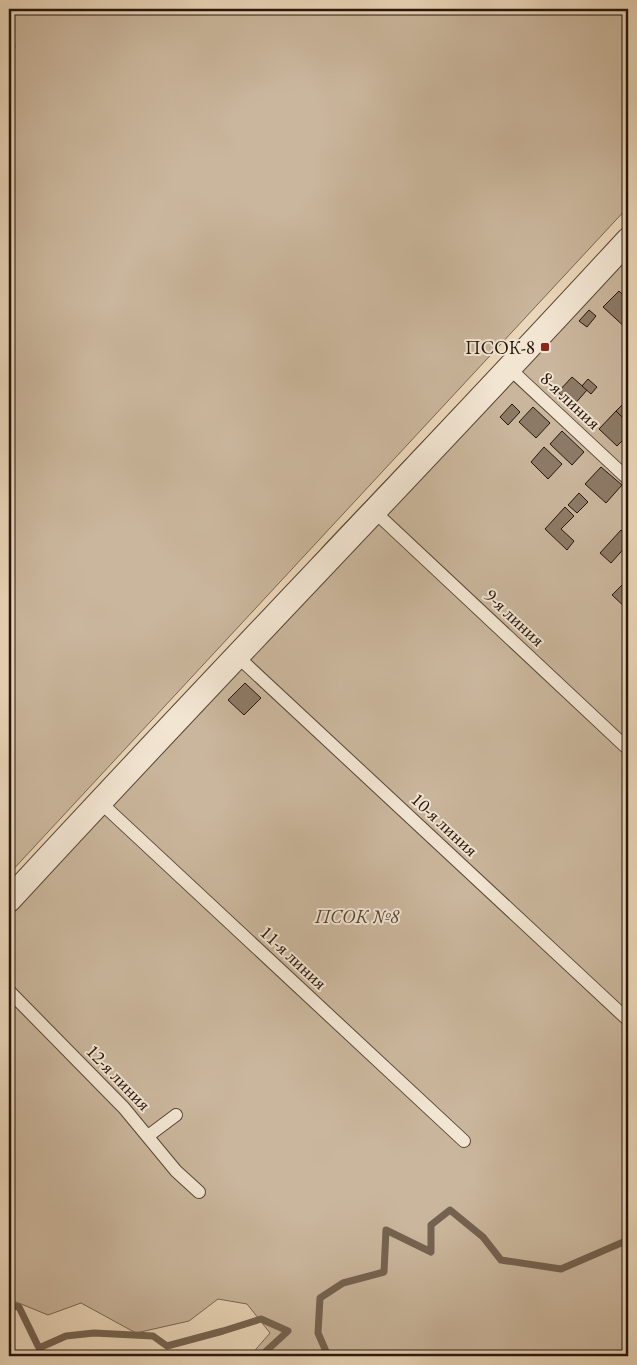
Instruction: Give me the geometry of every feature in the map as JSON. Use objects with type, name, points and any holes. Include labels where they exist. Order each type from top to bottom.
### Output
[{"type":"street","points":[[9,900],[237,656],[510,369],[628,240]]},
{"type":"lane","name":"8-я линия","points":[[510,369],[628,479]]},
{"type":"lane","name":"9-я линия","points":[[375,512],[628,749]]},
{"type":"lane","name":"10-я линия","points":[[237,656],[628,1020]]},
{"type":"lane","name":"11-я линия","points":[[100,802],[464,1140]]},
{"type":"lane","name":"12-я линия","points":[[9,991],[124,1108],[176,1171],[199,1192]]},
{"type":"lane","points":[[148,1136],[176,1115]]},
{"type":"green space","points":[[19,9],[628,9],[628,207],[9,874],[9,52],[15,47],[11,15]]},
{"type":"green space","name":"ПСОК №8","points":[[628,226],[628,1356],[250,1356],[270,1333],[247,1304],[218,1299],[189,1321],[136,1333],[81,1303],[48,1315],[9,1299],[9,900],[328,541]]},
{"type":"building","points":[[619,291],[628,300],[628,330],[603,307]]},
{"type":"building","points":[[589,310],[596,316],[587,327],[579,321]]},
{"type":"building","points":[[572,377],[587,390],[573,406],[558,392]]},
{"type":"building","points":[[588,379],[597,387],[591,394],[582,386]]},
{"type":"building","points":[[628,401],[628,423],[616,411]]},
{"type":"building","points":[[512,404],[520,412],[508,425],[500,417]]},
{"type":"building","points":[[533,407],[550,423],[536,438],[519,422]]},
{"type":"building","points":[[616,411],[628,423],[628,435],[617,446],[599,429]]},
{"type":"building","points":[[562,431],[584,452],[572,465],[550,444]]},
{"type":"building","points":[[544,447],[562,464],[548,479],[531,462]]},
{"type":"building","points":[[601,467],[622,485],[606,503],[585,484]]},
{"type":"building","points":[[579,493],[588,502],[577,513],[568,505]]},
{"type":"building","points":[[565,507],[574,516],[561,529],[574,541],[567,550],[545,529]]},
{"type":"building","points":[[621,530],[628,537],[628,544],[611,563],[600,553]]},
{"type":"building","points":[[622,585],[628,592],[627,609],[612,595]]},
{"type":"building","points":[[245,683],[261,698],[244,715],[228,700]]},
{"type":"waterway","points":[[328,1356],[318,1333],[320,1298],[343,1283],[384,1272],[386,1230],[431,1252],[431,1225],[450,1210],[483,1237],[501,1260],[561,1269],[628,1240]]},
{"type":"waterway","points":[[9,1305],[19,1307],[39,1348],[66,1336],[94,1333],[153,1336],[167,1346],[261,1319],[288,1331],[264,1353],[267,1356]]},
{"type":"place","name":"ПСОК-8","points":[[545,347]]}]
